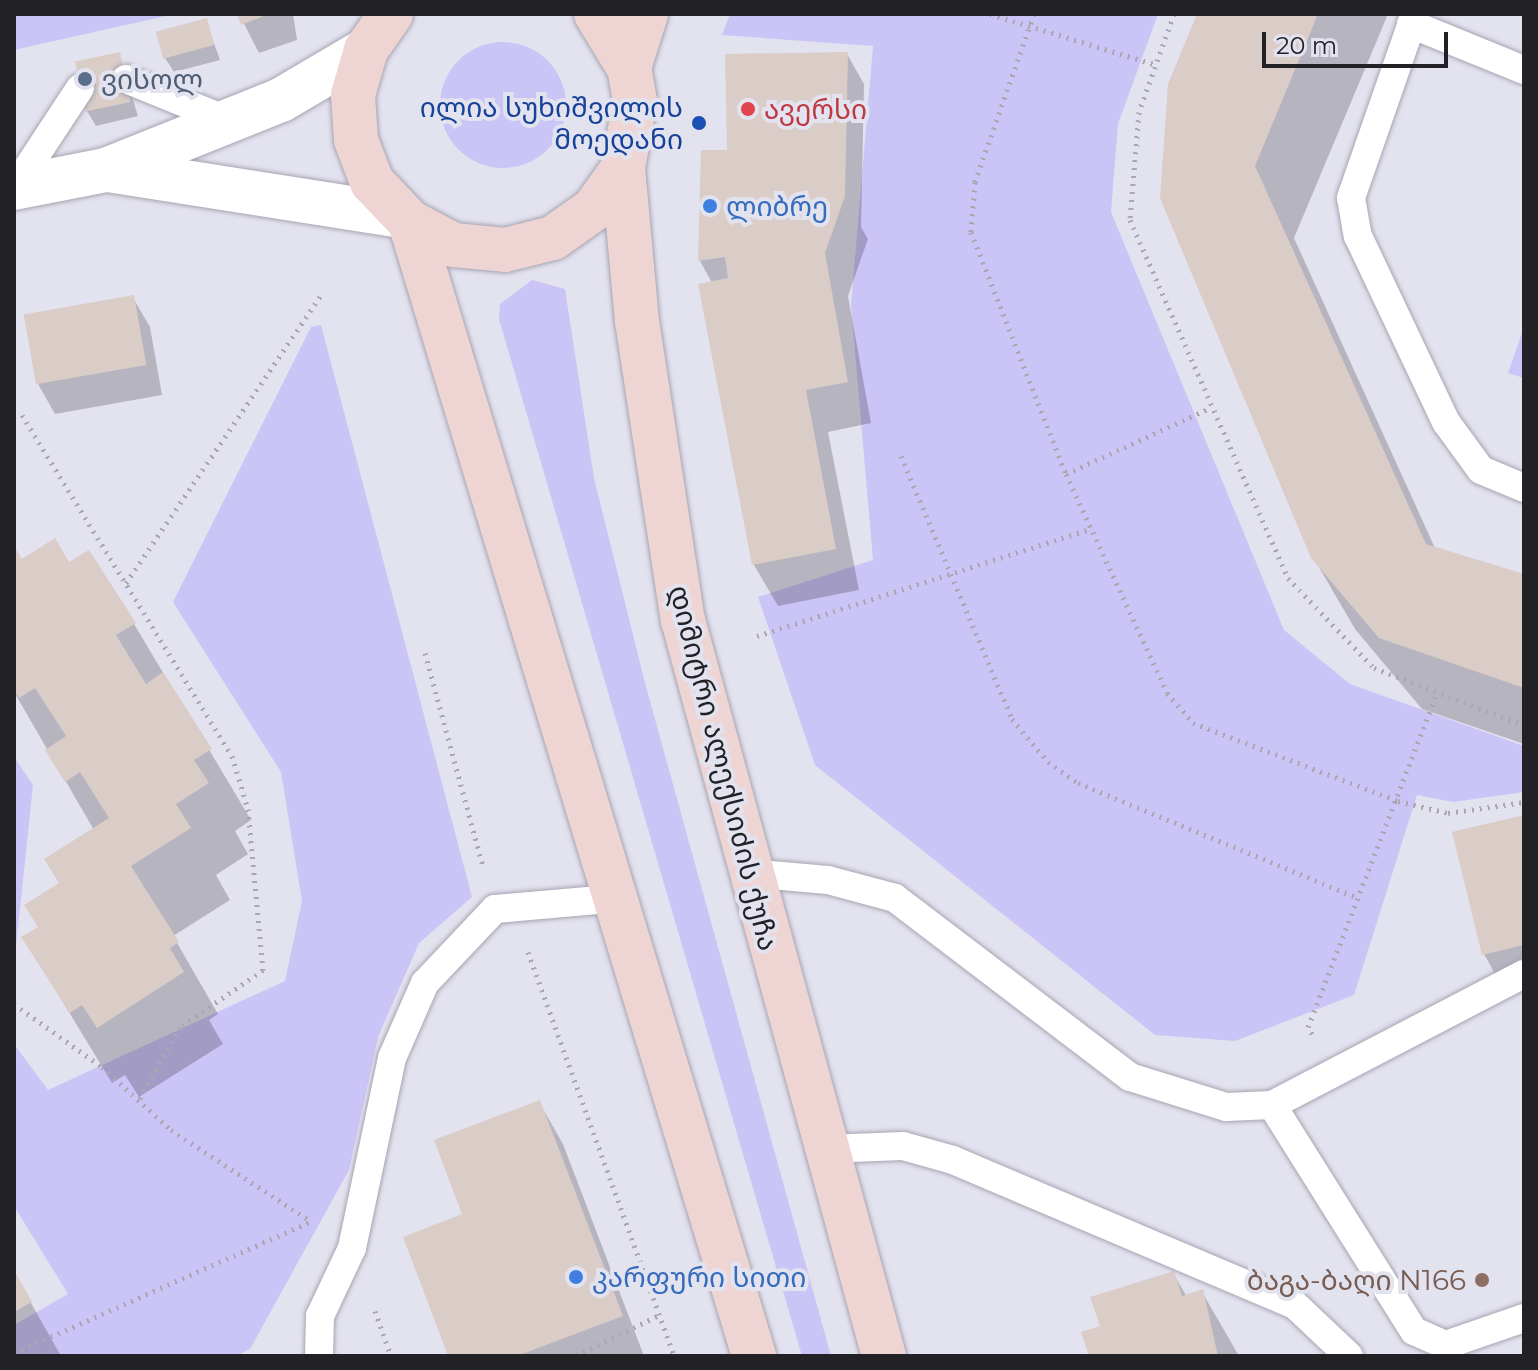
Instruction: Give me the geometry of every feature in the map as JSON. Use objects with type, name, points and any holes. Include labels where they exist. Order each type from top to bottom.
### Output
[{"type":"main road","points":[[391,14],[366,50],[353,95],[356,140],[372,182],[405,219],[454,245],[505,250],[553,238],[594,209],[623,168],[633,136],[629,68],[646,14]]},
{"type":"main road","points":[[596,14],[629,68]]},
{"type":"main road","name":"დიმიტრი ალექსიძის ქუჩა","points":[[623,168],[639,337],[683,620],[748,873],[884,1356]]},
{"type":"main road","points":[[405,219],[440,342],[620,898],[749,1354]]},
{"type":"street","points":[[15,187],[106,170],[229,121],[366,50]]},
{"type":"street","points":[[106,170],[405,219]]},
{"type":"lane","points":[[1524,70],[1413,19],[1351,198],[1358,236],[1446,422],[1481,470],[1524,488]]},
{"type":"lane","points":[[126,79],[229,121]]},
{"type":"lane","points":[[15,187],[80,88]]},
{"type":"lane","points":[[748,873],[828,880],[895,898],[1130,1077],[1226,1107],[1272,1105],[1524,974]]},
{"type":"lane","points":[[319,1356],[320,1316],[352,1248],[392,1058],[425,983],[495,909],[620,898]]},
{"type":"lane","points":[[1272,1105],[1414,1331],[1446,1345],[1524,1318]]},
{"type":"lane","points":[[824,1149],[903,1146],[953,1160],[1295,1305],[1349,1356]]},
{"type":"path","points":[[990,14],[1154,64]]},
{"type":"path","points":[[1034,14],[975,182],[971,232],[1066,474],[1167,693],[1185,716],[1398,801],[1448,813],[1524,802]]},
{"type":"path","points":[[1174,14],[1139,112],[1130,220],[1208,409],[1288,578],[1374,668],[1524,725]]},
{"type":"path","points":[[126,583],[321,295]]},
{"type":"path","points":[[1066,474],[1208,409]]},
{"type":"path","points":[[22,415],[232,756],[248,809],[263,970],[180,1027],[139,1100]]},
{"type":"path","points":[[901,456],[1012,719],[1048,762],[1078,783],[1358,898]]},
{"type":"path","points":[[757,636],[1091,529]]},
{"type":"path","points":[[425,653],[495,909],[539,966],[674,1356]]},
{"type":"path","points":[[1330,1073],[1308,1027],[1398,801],[1437,692]]},
{"type":"path","points":[[14,1004],[139,1100],[171,1130],[352,1248],[391,1356]]},
{"type":"path","points":[[14,1353],[311,1221]]},
{"type":"path","points":[[576,1356],[661,1314]]},
{"type":"shaded area","points":[[14,14],[175,14],[14,50]]},
{"type":"shaded area","points":[[730,14],[1158,14],[1118,124],[1111,212],[1284,630],[1350,684],[1524,746],[1524,792],[1453,802],[1417,795],[1354,995],[1235,1041],[1155,1035],[815,765],[758,597],[873,560],[851,305],[873,46],[722,35]]},
{"type":"shaded area","points":[[503,42],[527,47],[548,60],[561,81],[566,105],[561,129],[548,150],[527,163],[503,168],[479,163],[458,150],[445,129],[440,105],[445,81],[458,60],[479,47]]},
{"type":"shaded area","points":[[532,280],[565,289],[594,478],[645,683],[831,1356],[802,1356],[499,319],[500,304]]},
{"type":"shaded area","points":[[321,325],[472,897],[419,943],[378,1037],[349,1170],[250,1349],[236,1356],[14,1356],[14,1325],[68,1294],[14,1206],[14,1044],[48,1090],[285,981],[302,901],[281,772],[173,602],[311,327]]},
{"type":"shaded area","points":[[1524,327],[1524,378],[1508,373]]},
{"type":"shaded area","points":[[14,757],[33,785],[14,965]]},
{"type":"building","points":[[237,14],[269,14],[241,25]]},
{"type":"building","points":[[1197,14],[1318,14],[1255,166],[1426,544],[1524,574],[1524,688],[1379,638],[1311,558],[1160,198],[1168,84]]},
{"type":"building","points":[[207,18],[214,45],[163,59],[156,32]]},
{"type":"building","points":[[120,52],[131,102],[86,111],[75,62]]},
{"type":"building","points":[[848,52],[845,196],[825,253],[848,382],[806,390],[836,549],[752,565],[698,284],[728,278],[725,257],[698,261],[701,150],[727,150],[725,54]]},
{"type":"building","points":[[134,295],[146,365],[36,384],[24,314]]},
{"type":"building","points":[[55,538],[69,562],[89,550],[136,623],[116,635],[146,684],[163,672],[212,749],[194,760],[209,783],[176,804],[191,828],[131,866],[179,942],[170,948],[184,972],[97,1028],[82,1005],[70,1013],[21,937],[38,927],[24,905],[59,883],[44,859],[109,818],[80,772],[65,782],[45,750],[66,736],[35,688],[19,698],[14,690],[14,546],[22,559]]},
{"type":"building","points":[[1524,815],[1524,945],[1482,955],[1452,832]]},
{"type":"building","points":[[540,1100],[623,1316],[517,1356],[448,1356],[403,1237],[462,1214],[434,1140]]},
{"type":"building","points":[[14,1270],[32,1302],[14,1312]]},
{"type":"building","points":[[1174,1271],[1182,1296],[1203,1289],[1218,1356],[1089,1356],[1081,1332],[1100,1326],[1090,1297]]},
{"type":"place","name":"ვისოლ","points":[[85,79]]},
{"type":"place","name":"ავერსი","points":[[748,109]]},
{"type":"place","name":"ილია სუხიშვილის მოედანი","points":[[699,123]]},
{"type":"place","name":"ლიბრე","points":[[710,206]]},
{"type":"place","name":"კარფური სითი","points":[[576,1277]]},
{"type":"place","name":"ბაგა-ბაღი N166","points":[[1482,1280]]}]
